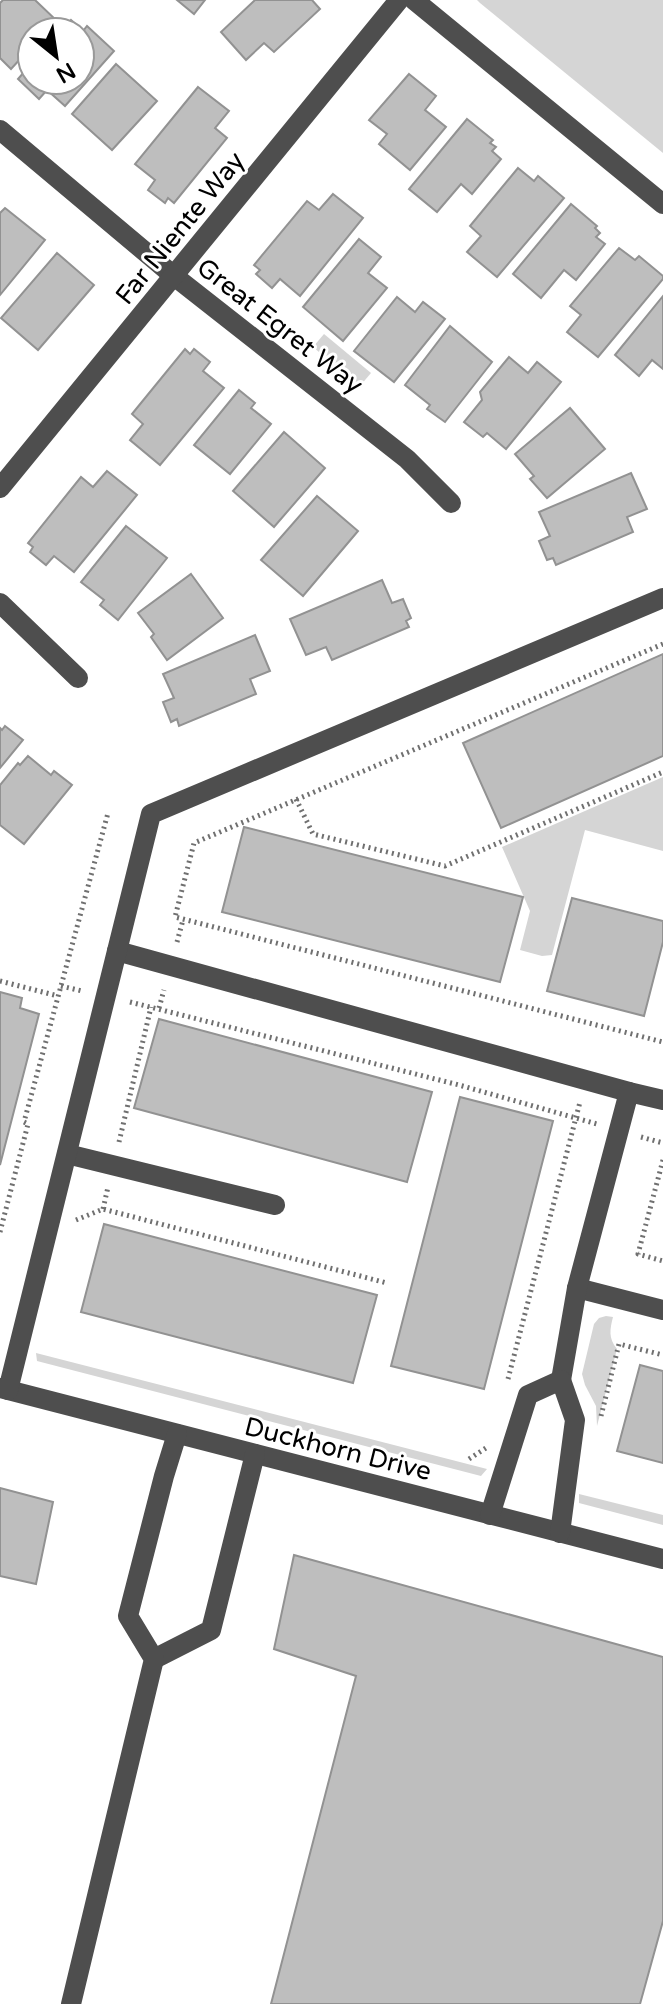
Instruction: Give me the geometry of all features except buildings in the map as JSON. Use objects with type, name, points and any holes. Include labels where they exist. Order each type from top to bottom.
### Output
[{"type":"street","name":"Far Niente Way","points":[[0,488],[399,0]]},
{"type":"street","points":[[414,0],[663,204]]},
{"type":"street","name":"Great Egret Way","points":[[0,130],[174,276],[407,459],[451,503]]},
{"type":"street","points":[[4,1389],[67,1154],[151,814],[663,598]]},
{"type":"street","points":[[0,603],[78,678]]},
{"type":"street","points":[[117,951],[663,1100]]},
{"type":"street","points":[[560,1533],[575,1420],[561,1380],[577,1288],[629,1092]]},
{"type":"street","points":[[67,1154],[275,1205]]},
{"type":"street","points":[[577,1288],[663,1310]]},
{"type":"street","points":[[490,1515],[528,1395],[561,1380]]},
{"type":"street","name":"Duckhorn Drive","points":[[4,1389],[663,1559]]},
{"type":"street","points":[[71,2004],[154,1659],[128,1616],[177,1434]]},
{"type":"street","points":[[154,1659],[211,1630],[255,1454]]},
{"type":"path","points":[[663,644],[194,843],[175,917],[663,1042]]},
{"type":"path","points":[[296,799],[313,834],[445,866],[663,772]]},
{"type":"path","points":[[0,1232],[28,1124],[24,1122],[108,813]]},
{"type":"path","points":[[0,981],[58,996]]},
{"type":"path","points":[[61,986],[459,1085],[663,1143]]},
{"type":"path","points":[[103,1209],[151,1007]]},
{"type":"path","points":[[506,1385],[584,1090]]},
{"type":"path","points":[[663,1160],[638,1254],[663,1261]]},
{"type":"path","points":[[73,1221],[103,1209],[387,1283]]},
{"type":"path","points":[[600,1421],[619,1344],[663,1355]]},
{"type":"path","points":[[469,1459],[491,1445]]},
{"type":"shaded area","points":[[477,0],[663,0],[663,153],[480,3]]},
{"type":"shaded area","points":[[324,334],[371,373],[360,386],[313,347]]},
{"type":"shaded area","points":[[663,777],[663,851],[585,830],[552,955],[542,956],[520,950],[530,911],[502,847]]},
{"type":"shaded area","points":[[606,1316],[613,1317],[610,1333],[617,1349],[597,1426],[596,1406],[582,1374],[594,1324]]},
{"type":"shaded area","points":[[36,1353],[487,1469],[481,1476],[37,1361]]},
{"type":"shaded area","points":[[579,1494],[663,1515],[663,1525],[579,1503]]}]
